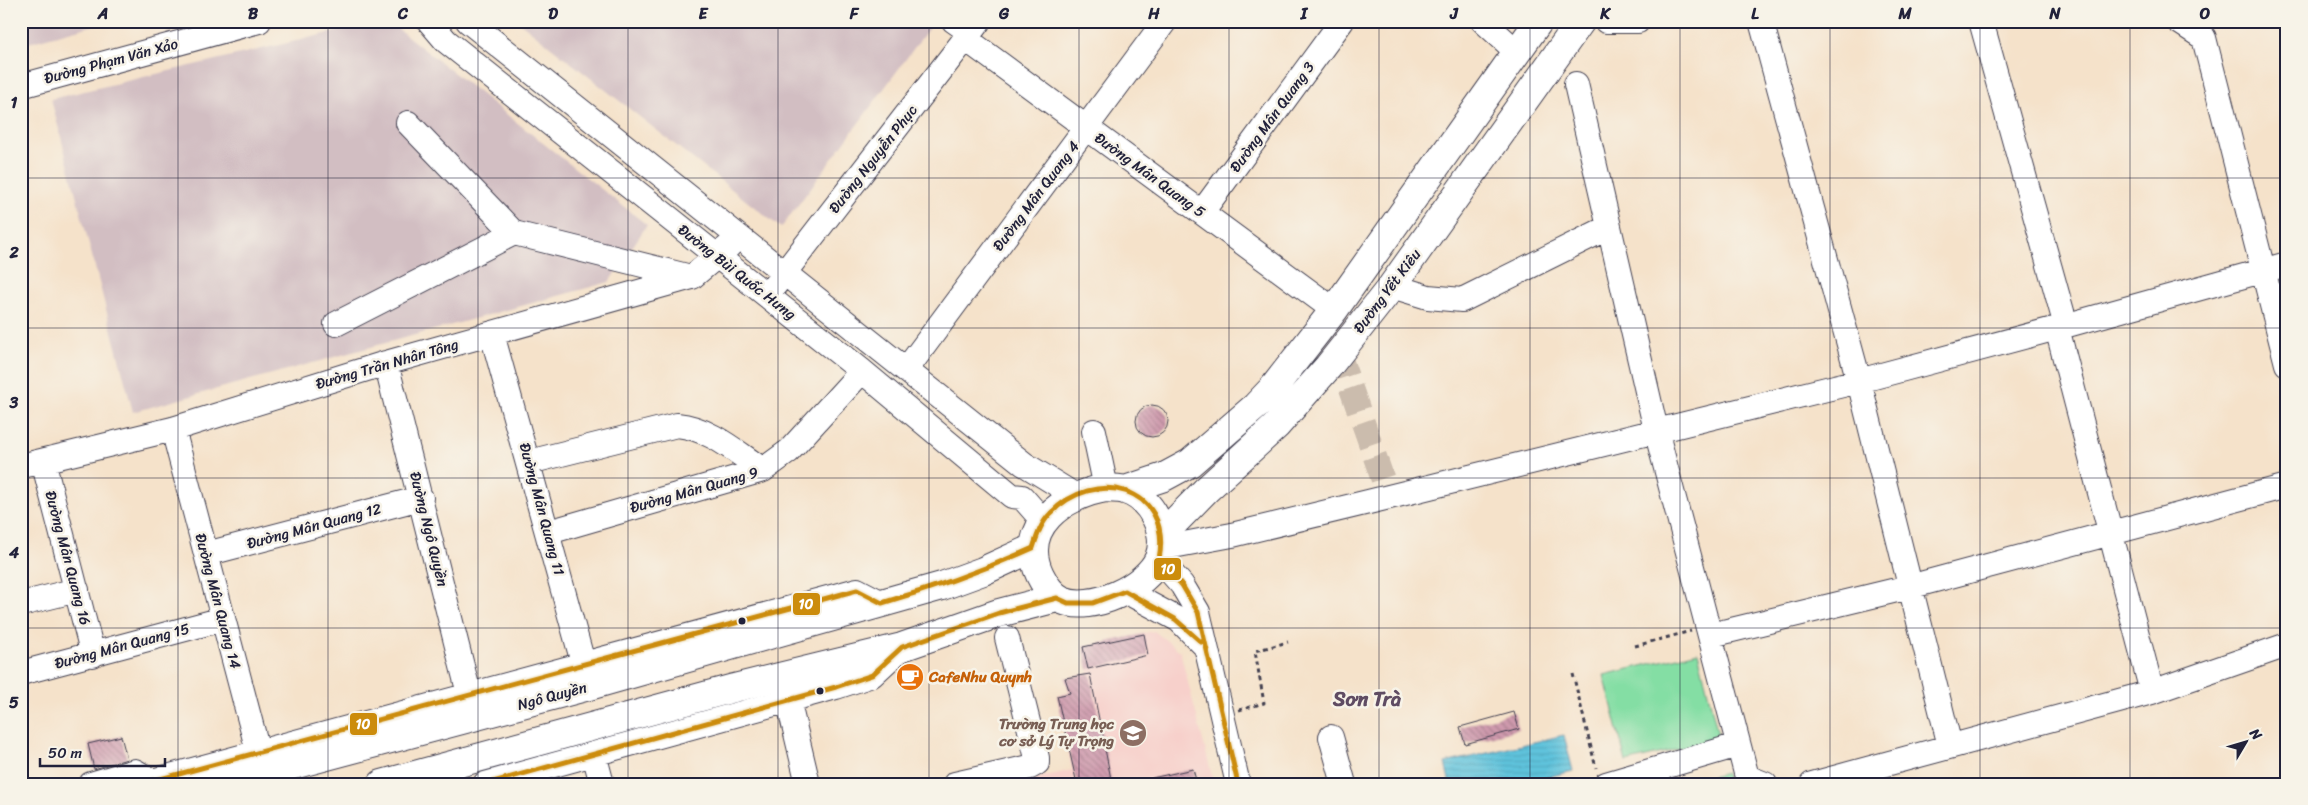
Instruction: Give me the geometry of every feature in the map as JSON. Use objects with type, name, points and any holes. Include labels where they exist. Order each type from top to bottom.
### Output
[{"type":"highway","name":"Đường Yết Kiêu","points":[[1116,489],[1178,470],[1205,451],[1256,406],[1297,359],[1334,310],[1539,21]]},
{"type":"highway","name":"Đường Yết Kiêu","points":[[1161,548],[1206,490],[1276,426],[1305,396],[1392,286],[1581,21]]},
{"type":"highway","points":[[1116,489],[1139,497],[1150,508],[1157,521],[1161,548],[1151,570],[1125,591],[1107,599],[1081,604],[1068,603],[1057,598],[1045,585],[1039,573],[1033,548],[1044,521],[1057,508],[1076,496],[1116,489]]},
{"type":"highway","name":"Ngô Quyền","points":[[222,784],[261,763],[586,674],[882,603],[942,586],[983,571],[1033,548]]},
{"type":"highway","points":[[394,782],[785,688],[999,613],[1057,598]]},
{"type":"street","name":"Đường Phạm Văn Xảo","points":[[21,86],[259,21]]},
{"type":"street","name":"Đường Bùi Quốc Hưng","points":[[429,21],[446,41],[862,371],[1012,496],[1022,497],[1044,521]]},
{"type":"street","name":"Đường Bùi Quốc Hưng","points":[[468,21],[1024,464],[1076,496]]},
{"type":"street","name":"Đường Mân Quang 4","points":[[906,370],[1087,129],[1165,21]]},
{"type":"street","name":"Đường Mân Quang 3","points":[[1202,212],[1342,21]]},
{"type":"street","points":[[1483,21],[1517,52]]},
{"type":"street","points":[[1606,21],[1638,21]]},
{"type":"street","points":[[1761,21],[1860,380],[1909,587],[1950,746]]},
{"type":"street","points":[[1980,21],[2061,327],[2111,534],[2152,692]]},
{"type":"street","points":[[2178,21],[2204,38],[2287,364]]},
{"type":"street","name":"Đường Mân Quang 5","points":[[968,29],[1087,129],[1334,310]]},
{"type":"street","name":"Đường Nguyễn Phục","points":[[767,296],[968,29]]},
{"type":"street","points":[[1576,84],[1656,430],[1738,745],[1747,777],[1765,784]]},
{"type":"street","points":[[408,123],[514,233],[692,277]]},
{"type":"street","points":[[1392,286],[1428,297],[1462,300],[1609,228]]},
{"type":"street","points":[[336,324],[514,233]]},
{"type":"street","name":"Đường Trần Nhân Tông","points":[[32,464],[173,429],[386,363],[692,277],[718,257],[739,237]]},
{"type":"street","points":[[1238,784],[1204,645],[1201,620],[1192,599],[1161,548],[1232,535],[1371,502],[1860,380],[2061,327],[2287,264]]},
{"type":"street","name":"Đường Mân Quang 11","points":[[492,334],[529,462],[586,674]]},
{"type":"street","name":"Đường Ngô Quyền","points":[[386,363],[472,706]]},
{"type":"street","name":"Đường Mân Quang 9","points":[[548,532],[762,470],[789,451],[862,371]]},
{"type":"street","points":[[529,462],[677,425],[692,426],[704,430],[762,470]]},
{"type":"street","name":"Đường Mân Quang 14","points":[[173,429],[261,763]]},
{"type":"street","points":[[1094,431],[1116,489]]},
{"type":"street","name":"Đường Mân Quang 16","points":[[32,464],[76,590],[93,655]]},
{"type":"street","points":[[1709,631],[1909,587],[2287,486]]},
{"type":"street","name":"Đường Mân Quang 12","points":[[206,554],[421,498]]},
{"type":"street","points":[[21,604],[76,590]]},
{"type":"street","points":[[1125,591],[1179,620],[1204,645]]},
{"type":"street","name":"Đường Mân Quang 15","points":[[21,673],[223,619]]},
{"type":"street","points":[[955,784],[1030,768],[1037,763],[1007,638]]},
{"type":"street","points":[[1812,784],[2152,692],[2287,645]]},
{"type":"street","points":[[485,784],[594,754],[785,688],[808,784]]},
{"type":"street","points":[[1331,738],[1344,784]]},
{"type":"street","points":[[1602,779],[1738,745]]},
{"type":"street","points":[[594,754],[602,784]]},
{"type":"street","points":[[92,784],[92,782],[135,771],[146,782],[261,763]]},
{"type":"path","points":[[1635,646],[1709,631]]},
{"type":"path","points":[[1221,714],[1264,703],[1255,651],[1288,642]]},
{"type":"path","points":[[1573,674],[1602,779]]},
{"type":"shaded area","points":[[21,21],[109,21],[21,45]]},
{"type":"shaded area","points":[[380,21],[388,21],[647,225],[609,282],[133,412],[51,99]]},
{"type":"shaded area","points":[[518,21],[934,21],[781,228]]},
{"type":"shaded area","name":"Trường Trung học cơ sở Lý Tự Trọng","points":[[1154,631],[1180,651],[1214,784],[1011,784],[1072,770],[1057,696],[1069,693],[1065,678],[1089,673],[1083,647]]},
{"type":"green space","points":[[1698,652],[1719,739],[1626,762],[1604,675]]},
{"type":"green space","points":[[1726,773],[1729,784],[1684,784]]},
{"type":"water","points":[[1564,735],[1573,771],[1517,784],[1450,784],[1445,763]]},
{"type":"building","points":[[1152,405],[1164,409],[1168,421],[1164,433],[1152,437],[1140,433],[1136,421],[1140,409]]},
{"type":"building","points":[[1144,634],[1148,655],[1088,669],[1083,647]]},
{"type":"building","points":[[1090,674],[1112,784],[1077,784],[1057,696],[1070,693],[1065,678]]},
{"type":"building","points":[[1514,712],[1519,729],[1465,744],[1460,727]]},
{"type":"building","points":[[121,736],[127,759],[94,769],[88,744]]},
{"type":"building","points":[[1193,769],[1197,784],[1152,784],[1152,778]]},
{"type":"tunnel","points":[[1339,354],[1389,497]]},
{"type":"transit line","name":"10","points":[[142,784],[857,590],[882,603],[940,585],[1033,548],[1044,521],[1068,499],[1088,491],[1108,488],[1126,492],[1142,500],[1154,515],[1160,534],[1159,559],[1182,585],[1198,612],[1238,784]]},
{"type":"transit line","name":"10","points":[[486,784],[836,687],[872,675],[902,647],[999,613],[1057,598],[1068,603],[1093,603],[1125,591],[1175,619],[1201,642]]},
{"type":"place","name":"CafeNhu Quynh","points":[[910,677]]},
{"type":"place","name":"Trường Trung học cơ sở Lý Tự Trọng","points":[[1133,733]]},
{"type":"district","name":"Sơn Trà","points":[[1367,699]]}]
